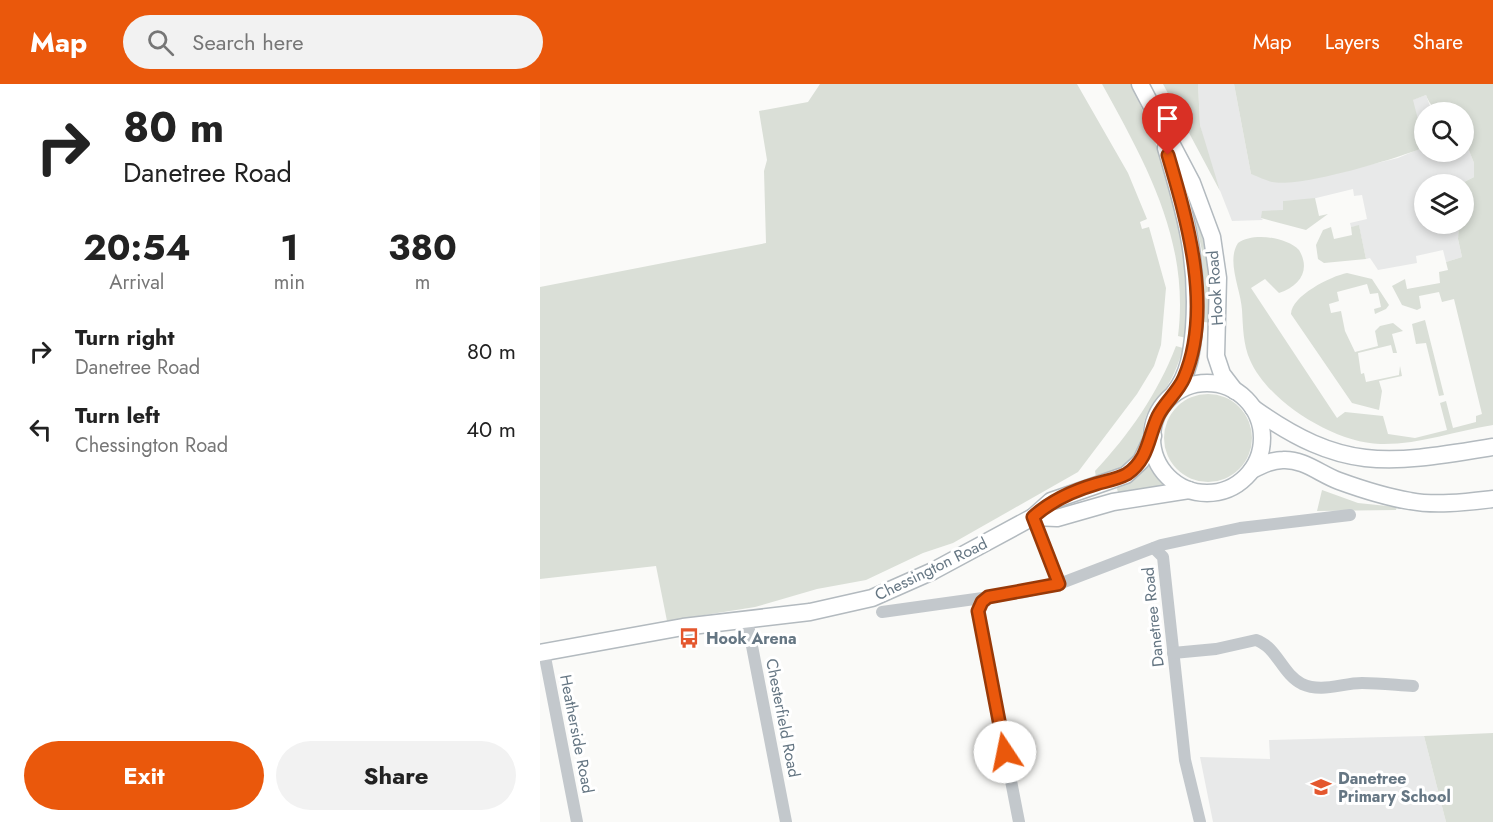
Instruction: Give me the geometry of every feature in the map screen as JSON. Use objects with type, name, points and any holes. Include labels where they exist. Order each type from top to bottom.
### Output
[{"type":"main road","name":"Hook Road","points":[[1140,84],[1192,183],[1212,237],[1218,278],[1216,356],[1222,374],[1235,392]]},
{"type":"main road","name":"Hook Road","points":[[1158,120],[1190,234],[1196,276],[1191,355],[1183,380],[1164,406]]},
{"type":"main road","points":[[1164,406],[1178,392],[1197,383],[1212,383],[1235,392],[1252,408],[1306,442],[1344,456],[1378,460],[1410,459],[1493,447]]},
{"type":"main road","name":"Chessington Road","points":[[542,652],[683,627],[810,612],[872,598],[933,571],[1033,517],[1051,501],[1125,475],[1141,461],[1153,436],[1158,415],[1164,406]]},
{"type":"main road","points":[[1252,408],[1258,417],[1262,439],[1258,460],[1252,470]]},
{"type":"main road","points":[[1153,436],[1157,459],[1162,469],[1179,485],[1189,490]]},
{"type":"main road","name":"Chessington Road","points":[[1033,517],[1057,518],[1113,502],[1189,490],[1212,493],[1224,490],[1267,462],[1284,460],[1304,464],[1357,487],[1410,501],[1448,502],[1493,499]]},
{"type":"street","points":[[1154,548],[1240,528],[1350,515]]},
{"type":"street","points":[[1033,517],[1059,584]]},
{"type":"street","name":"Danetree Road","points":[[882,612],[1059,584],[1154,548],[1163,556],[1185,760],[1200,822]]},
{"type":"street","points":[[988,597],[982,602],[978,611],[1019,822]]},
{"type":"street","name":"Chesterfield Road","points":[[747,620],[786,822]]},
{"type":"street","points":[[1173,653],[1216,649],[1256,640],[1269,648],[1283,669],[1304,685],[1321,688],[1350,683],[1413,686]]},
{"type":"street","name":"Heatherside Road","points":[[542,652],[577,822]]},
{"type":"shaded area","points":[[820,84],[1077,84],[1128,173],[1147,219],[1140,222],[1142,229],[1149,227],[1166,288],[1161,345],[1154,366],[1137,394],[1078,472],[953,543],[923,553],[866,580],[817,589],[755,607],[667,621],[656,566],[540,579],[540,287],[766,243],[764,171],[767,160],[759,111],[808,102]]},
{"type":"shaded area","points":[[1102,84],[1132,84],[1171,182],[1188,251],[1186,338],[1178,336],[1180,301],[1177,268],[1171,236],[1161,204],[1149,174]]},
{"type":"shaded area","points":[[1163,84],[1198,84],[1200,125],[1220,191]]},
{"type":"shaded area","points":[[1198,84],[1234,84],[1251,174],[1306,180],[1398,158],[1414,151],[1414,162],[1474,162],[1474,174],[1414,174],[1414,234],[1458,234],[1462,257],[1446,262],[1443,250],[1416,256],[1417,263],[1378,270],[1370,258],[1366,259],[1359,226],[1351,227],[1350,223],[1367,219],[1362,195],[1354,196],[1353,189],[1308,200],[1283,201],[1283,210],[1261,218],[1263,220],[1232,221],[1210,165],[1200,125]]},
{"type":"shaded area","points":[[1234,84],[1493,84],[1493,425],[1422,440],[1380,444],[1362,442],[1343,436],[1305,417],[1272,391],[1259,376],[1250,360],[1245,342],[1233,258],[1238,243],[1260,237],[1278,239],[1299,250],[1304,264],[1303,271],[1298,282],[1293,286],[1279,293],[1265,279],[1251,288],[1337,418],[1345,412],[1383,416],[1388,434],[1415,438],[1447,430],[1440,403],[1446,401],[1453,428],[1476,422],[1476,416],[1482,414],[1454,299],[1442,302],[1439,292],[1419,296],[1421,308],[1417,310],[1402,305],[1392,286],[1405,279],[1407,289],[1440,283],[1439,272],[1448,270],[1446,262],[1462,257],[1458,234],[1474,234],[1474,102],[1430,102],[1426,95],[1413,100],[1414,151],[1393,158],[1304,181],[1272,182],[1251,174]]},
{"type":"shaded area","points":[[1426,95],[1429,102],[1414,102],[1414,108],[1412,100]]},
{"type":"shaded area","points":[[1188,185],[1211,268],[1212,323],[1204,322],[1202,251]]},
{"type":"shaded area","points":[[1315,198],[1319,216],[1328,214],[1306,230],[1261,218],[1262,211],[1283,210],[1283,201]]},
{"type":"shaded area","points":[[1359,225],[1366,259],[1324,263],[1318,259],[1316,245],[1323,230],[1331,227],[1334,239],[1352,235],[1351,227]]},
{"type":"shaded area","points":[[1347,273],[1372,279],[1389,305],[1375,314],[1374,309],[1381,307],[1378,293],[1370,294],[1367,284],[1337,292],[1339,301],[1329,304],[1331,313],[1341,311],[1345,331],[1355,352],[1378,346],[1375,331],[1380,326],[1393,323],[1403,331],[1392,334],[1397,353],[1393,353],[1391,345],[1358,353],[1361,374],[1364,373],[1366,382],[1399,375],[1400,366],[1402,376],[1379,381],[1382,391],[1379,410],[1352,403],[1291,314],[1293,307],[1304,294],[1332,278]]},
{"type":"shaded area","points":[[1425,320],[1444,395],[1439,396],[1426,343],[1416,344],[1412,324]]},
{"type":"shaded area","points":[[1176,346],[1183,348],[1180,359],[1164,391],[1147,414],[1141,442],[1134,458],[1121,468],[1096,477],[1095,471],[1142,413],[1161,380]]},
{"type":"shaded area","points":[[1208,394],[1225,397],[1239,407],[1249,421],[1252,438],[1249,455],[1239,469],[1225,479],[1208,482],[1191,479],[1177,469],[1167,455],[1164,438],[1167,421],[1177,407],[1191,397]]},
{"type":"shaded area","points":[[1149,466],[1163,485],[1119,495],[1116,486],[1136,477]]},
{"type":"shaded area","points":[[1322,490],[1358,503],[1397,507],[1396,510],[1317,511]]},
{"type":"shaded area","points":[[1493,733],[1493,822],[1446,822],[1424,736]]},
{"type":"shaded area","name":"Danetree Primary School","points":[[1424,736],[1446,822],[1213,822],[1200,757],[1270,759],[1269,740]]},
{"type":"place","name":"Hook Arena","points":[[689,638]]},
{"type":"place","name":"Danetree Primary School","points":[[1321,787]]},
{"type":"route","points":[[1005,752],[978,611],[982,602],[988,597],[1059,584],[1033,517],[1051,501],[1125,475],[1141,461],[1153,436],[1158,415],[1179,387],[1189,363],[1194,323],[1195,266],[1190,234],[1168,155]]}]
